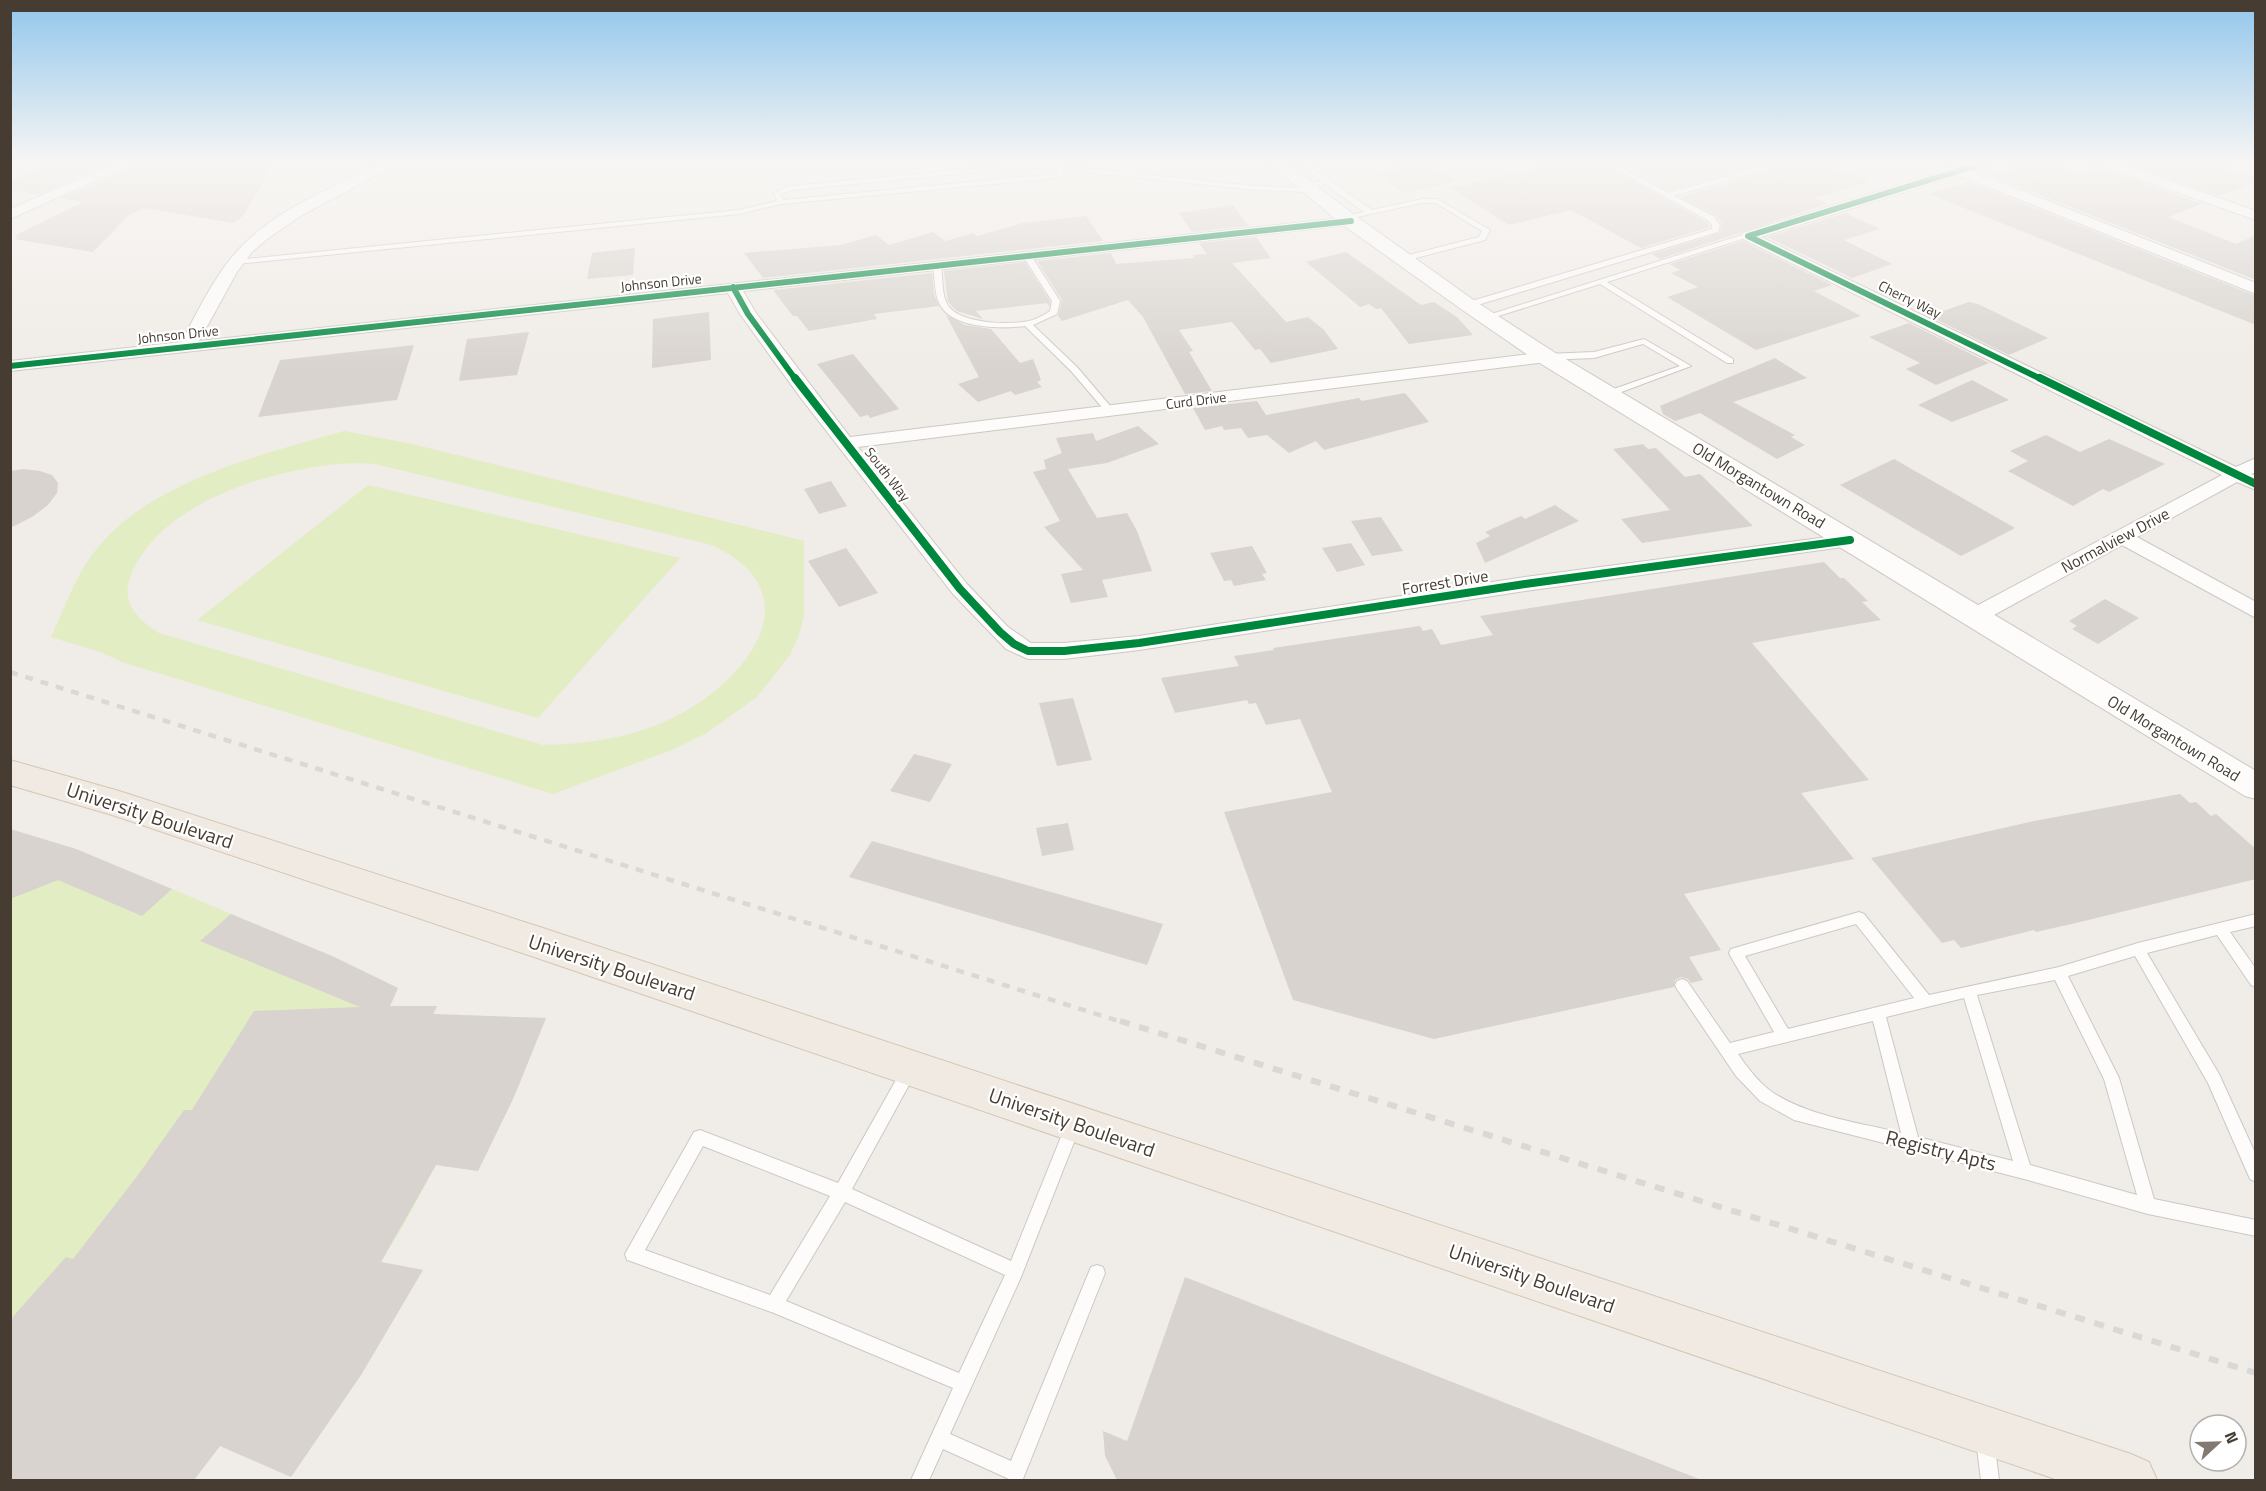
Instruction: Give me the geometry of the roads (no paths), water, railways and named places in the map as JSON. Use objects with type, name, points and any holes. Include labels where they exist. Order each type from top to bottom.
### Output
[{"type":"main road","name":"University Boulevard","points":[[10,772],[119,804],[910,1068],[2131,1480]]},
{"type":"street","points":[[187,347],[236,262],[256,240],[267,233]]},
{"type":"street","name":"Johnson Drive","points":[[10,366],[1236,233]]},
{"type":"street","name":"Old Morgantown Road","points":[[1366,233],[1546,357],[2256,788]]},
{"type":"street","points":[[1748,236],[1759,233]]},
{"type":"street","points":[[2112,233],[2256,290]]},
{"type":"street","name":"Cherry Way","points":[[1748,236],[2256,484]]},
{"type":"street","name":"South Way","points":[[733,287],[748,314],[845,442],[986,619],[1014,644],[1028,651],[1044,652]]},
{"type":"street","name":"Curd Drive","points":[[845,442],[1546,357]]},
{"type":"street","name":"Normalview Drive","points":[[1975,616],[2256,464]]},
{"type":"street","points":[[2122,537],[2256,611]]},
{"type":"street","name":"Forrest Drive","points":[[1044,652],[1098,648],[1198,635],[1525,584],[1850,540]]},
{"type":"lane","points":[[236,262],[531,233]]},
{"type":"lane","points":[[1404,259],[1482,238],[1485,233]]},
{"type":"lane","points":[[1468,305],[1707,233]]},
{"type":"lane","points":[[1486,317],[1748,236]]},
{"type":"lane","points":[[937,266],[943,304],[950,312],[961,318],[981,323],[1005,326],[1027,324],[1045,318],[1054,312],[1056,301],[1027,256]]},
{"type":"lane","points":[[1602,282],[1730,361]]},
{"type":"lane","points":[[1027,324],[1074,369],[1109,410]]},
{"type":"lane","points":[[1546,357],[1594,355],[1644,341],[1687,366],[1608,394]]},
{"type":"lane","points":[[1784,1036],[1736,953],[1859,918],[1926,1002]]},
{"type":"lane","points":[[1727,1050],[1969,991],[2059,973],[2138,949],[2256,920]]},
{"type":"lane","points":[[2221,930],[2256,981]]},
{"type":"lane","points":[[2138,949],[2214,1079],[2256,1174]]},
{"type":"lane","points":[[2059,973],[2111,1078],[2148,1206]]},
{"type":"lane","name":"Registry Apts","points":[[1682,985],[1741,1071],[1765,1096],[1799,1115],[2024,1171],[2148,1206],[2256,1228]]},
{"type":"lane","points":[[1969,991],[2024,1171]]},
{"type":"lane","points":[[1878,1013],[1911,1142]]},
{"type":"lane","points":[[774,1305],[885,1118],[910,1068]]},
{"type":"lane","points":[[920,1480],[1015,1271],[1073,1123]]},
{"type":"lane","points":[[964,1384],[774,1305],[633,1254],[700,1137],[841,1192],[1015,1271]]},
{"type":"lane","points":[[939,1438],[1016,1472],[1097,1273]]},
{"type":"lane","points":[[1984,1431],[1990,1480]]},
{"type":"railway","points":[[10,672],[1125,1023]]},
{"type":"railway","points":[[1120,1021],[2256,1373]]}]
